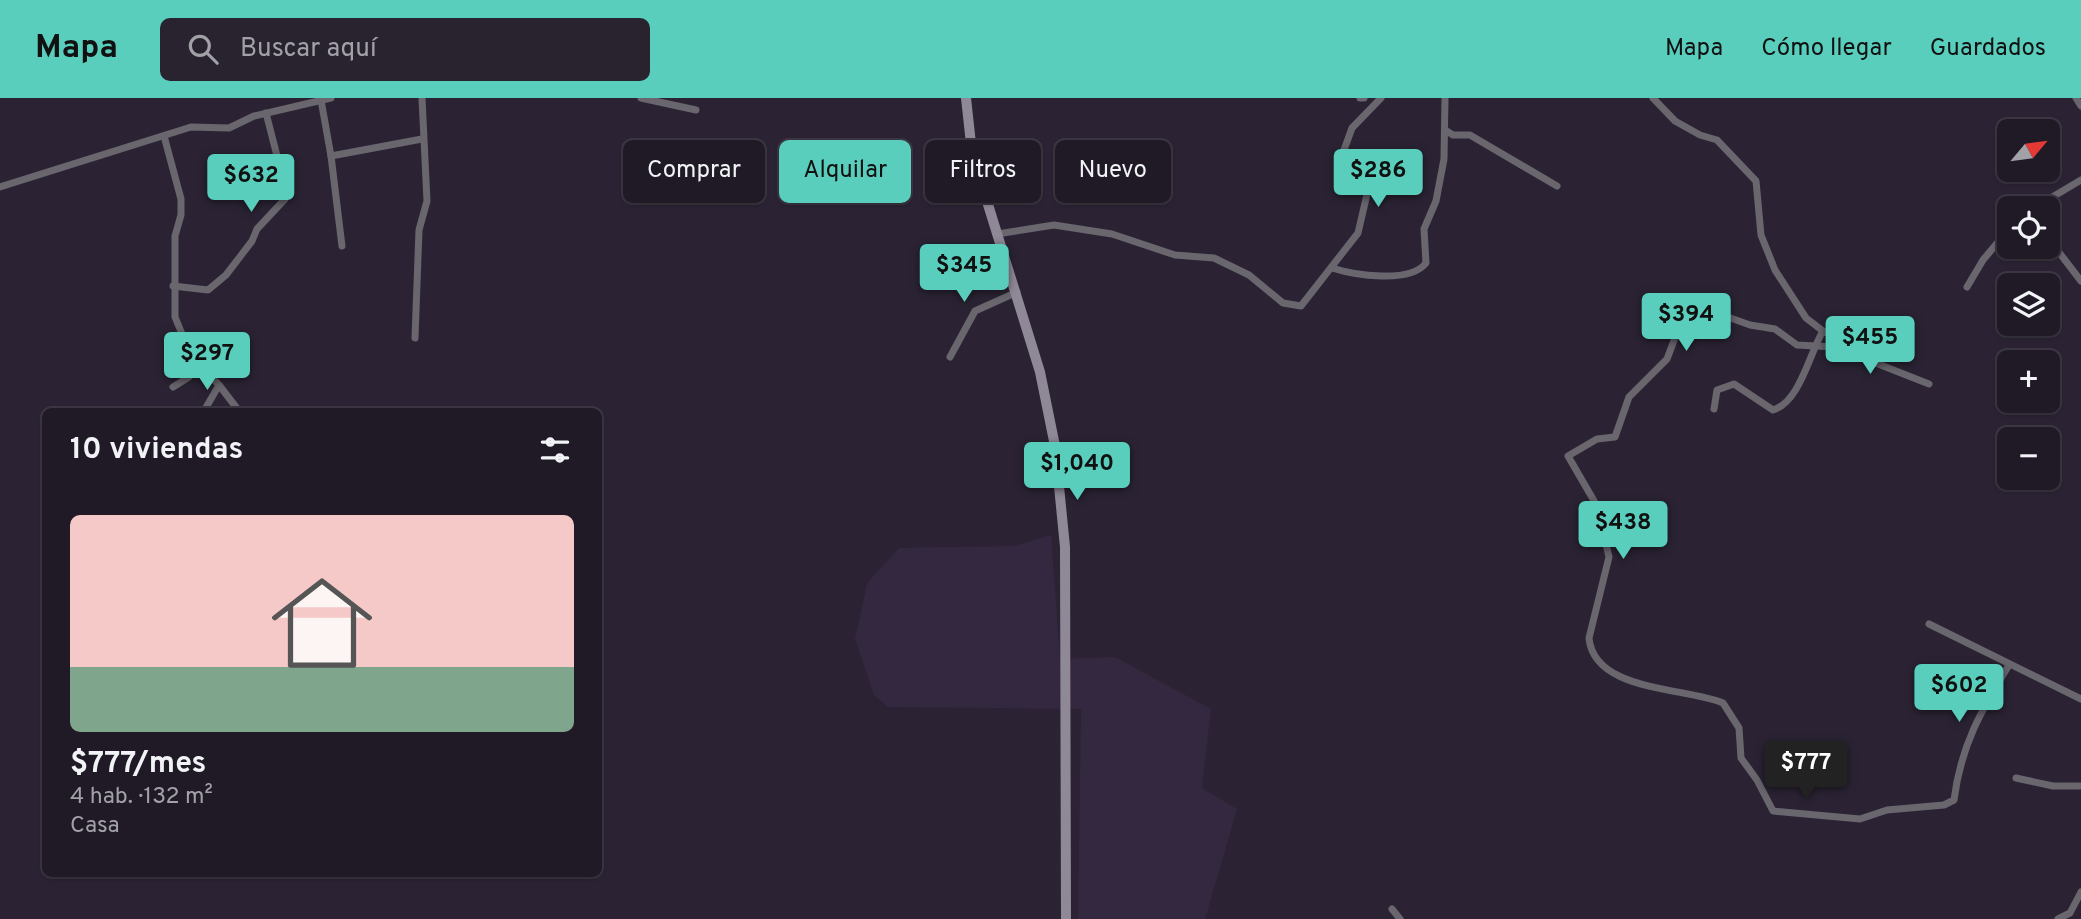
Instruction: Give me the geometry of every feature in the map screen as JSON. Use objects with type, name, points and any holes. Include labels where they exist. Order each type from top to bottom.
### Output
[{"type":"main road","points":[[967,98],[972,153],[1040,372],[1052,434],[1064,534],[1066,919]]},
{"type":"street","points":[[0,187],[191,127],[229,128],[265,113],[331,98]]},
{"type":"street","points":[[415,338],[419,230],[427,201],[422,98]]},
{"type":"street","points":[[641,98],[670,100],[696,110]]},
{"type":"street","points":[[998,234],[1042,226],[1075,226],[1155,246],[1175,255],[1214,258],[1249,275],[1291,307],[1301,306],[1358,233],[1372,173],[1369,167],[1350,160],[1345,150],[1352,128],[1378,98]]},
{"type":"street","points":[[1332,268],[1364,275],[1405,276],[1422,270],[1427,255],[1424,229],[1436,201],[1444,159],[1446,98]]},
{"type":"street","points":[[1653,98],[1675,121],[1700,135],[1717,140],[1756,181],[1761,235],[1767,254],[1797,307],[1823,331],[1852,345],[1852,354]]},
{"type":"street","points":[[2076,98],[2081,106]]},
{"type":"street","points":[[321,100],[342,246]]},
{"type":"street","points":[[173,286],[208,290],[226,275],[257,229],[285,198],[285,187],[265,113]]},
{"type":"street","points":[[1445,130],[1453,135],[1470,135],[1557,186]]},
{"type":"street","points":[[164,136],[181,199],[181,215],[175,236],[175,317],[192,358],[219,385],[237,408]]},
{"type":"street","points":[[331,156],[422,139]]},
{"type":"street","points":[[2054,196],[2081,180]]},
{"type":"street","points":[[1967,287],[1997,243]]},
{"type":"street","points":[[2060,254],[2081,281]]},
{"type":"street","points":[[950,357],[975,312],[1017,292]]},
{"type":"street","points":[[1929,383],[1852,354],[1815,344],[1797,345],[1776,329],[1750,325],[1711,312],[1681,322],[1667,359],[1629,397],[1615,437],[1597,439],[1568,456],[1597,506],[1608,546],[1609,557],[1589,638],[1591,651],[1598,664],[1609,671],[1647,685],[1723,703],[1739,728],[1741,758],[1757,779],[1773,811],[1860,819],[1887,810],[1944,805],[1954,800],[1958,772],[1975,720],[2009,665]]},
{"type":"street","points":[[1714,410],[1717,390],[1734,384],[1773,411],[1782,408],[1791,397],[1823,331]]},
{"type":"street","points":[[173,387],[190,377],[192,358]]},
{"type":"street","points":[[206,408],[219,385]]},
{"type":"street","points":[[1930,624],[2081,699]]},
{"type":"street","points":[[2016,778],[2053,786],[2081,786]]},
{"type":"street","points":[[2058,919],[2070,913],[2081,892]]},
{"type":"street","points":[[1392,909],[1400,919]]},
{"type":"shaded area","points":[[1051,535],[1060,659],[1115,657],[1211,709],[1202,788],[1237,809],[1205,919],[1078,919],[1081,709],[888,707],[874,695],[855,639],[867,583],[899,548],[1014,546]]}]
